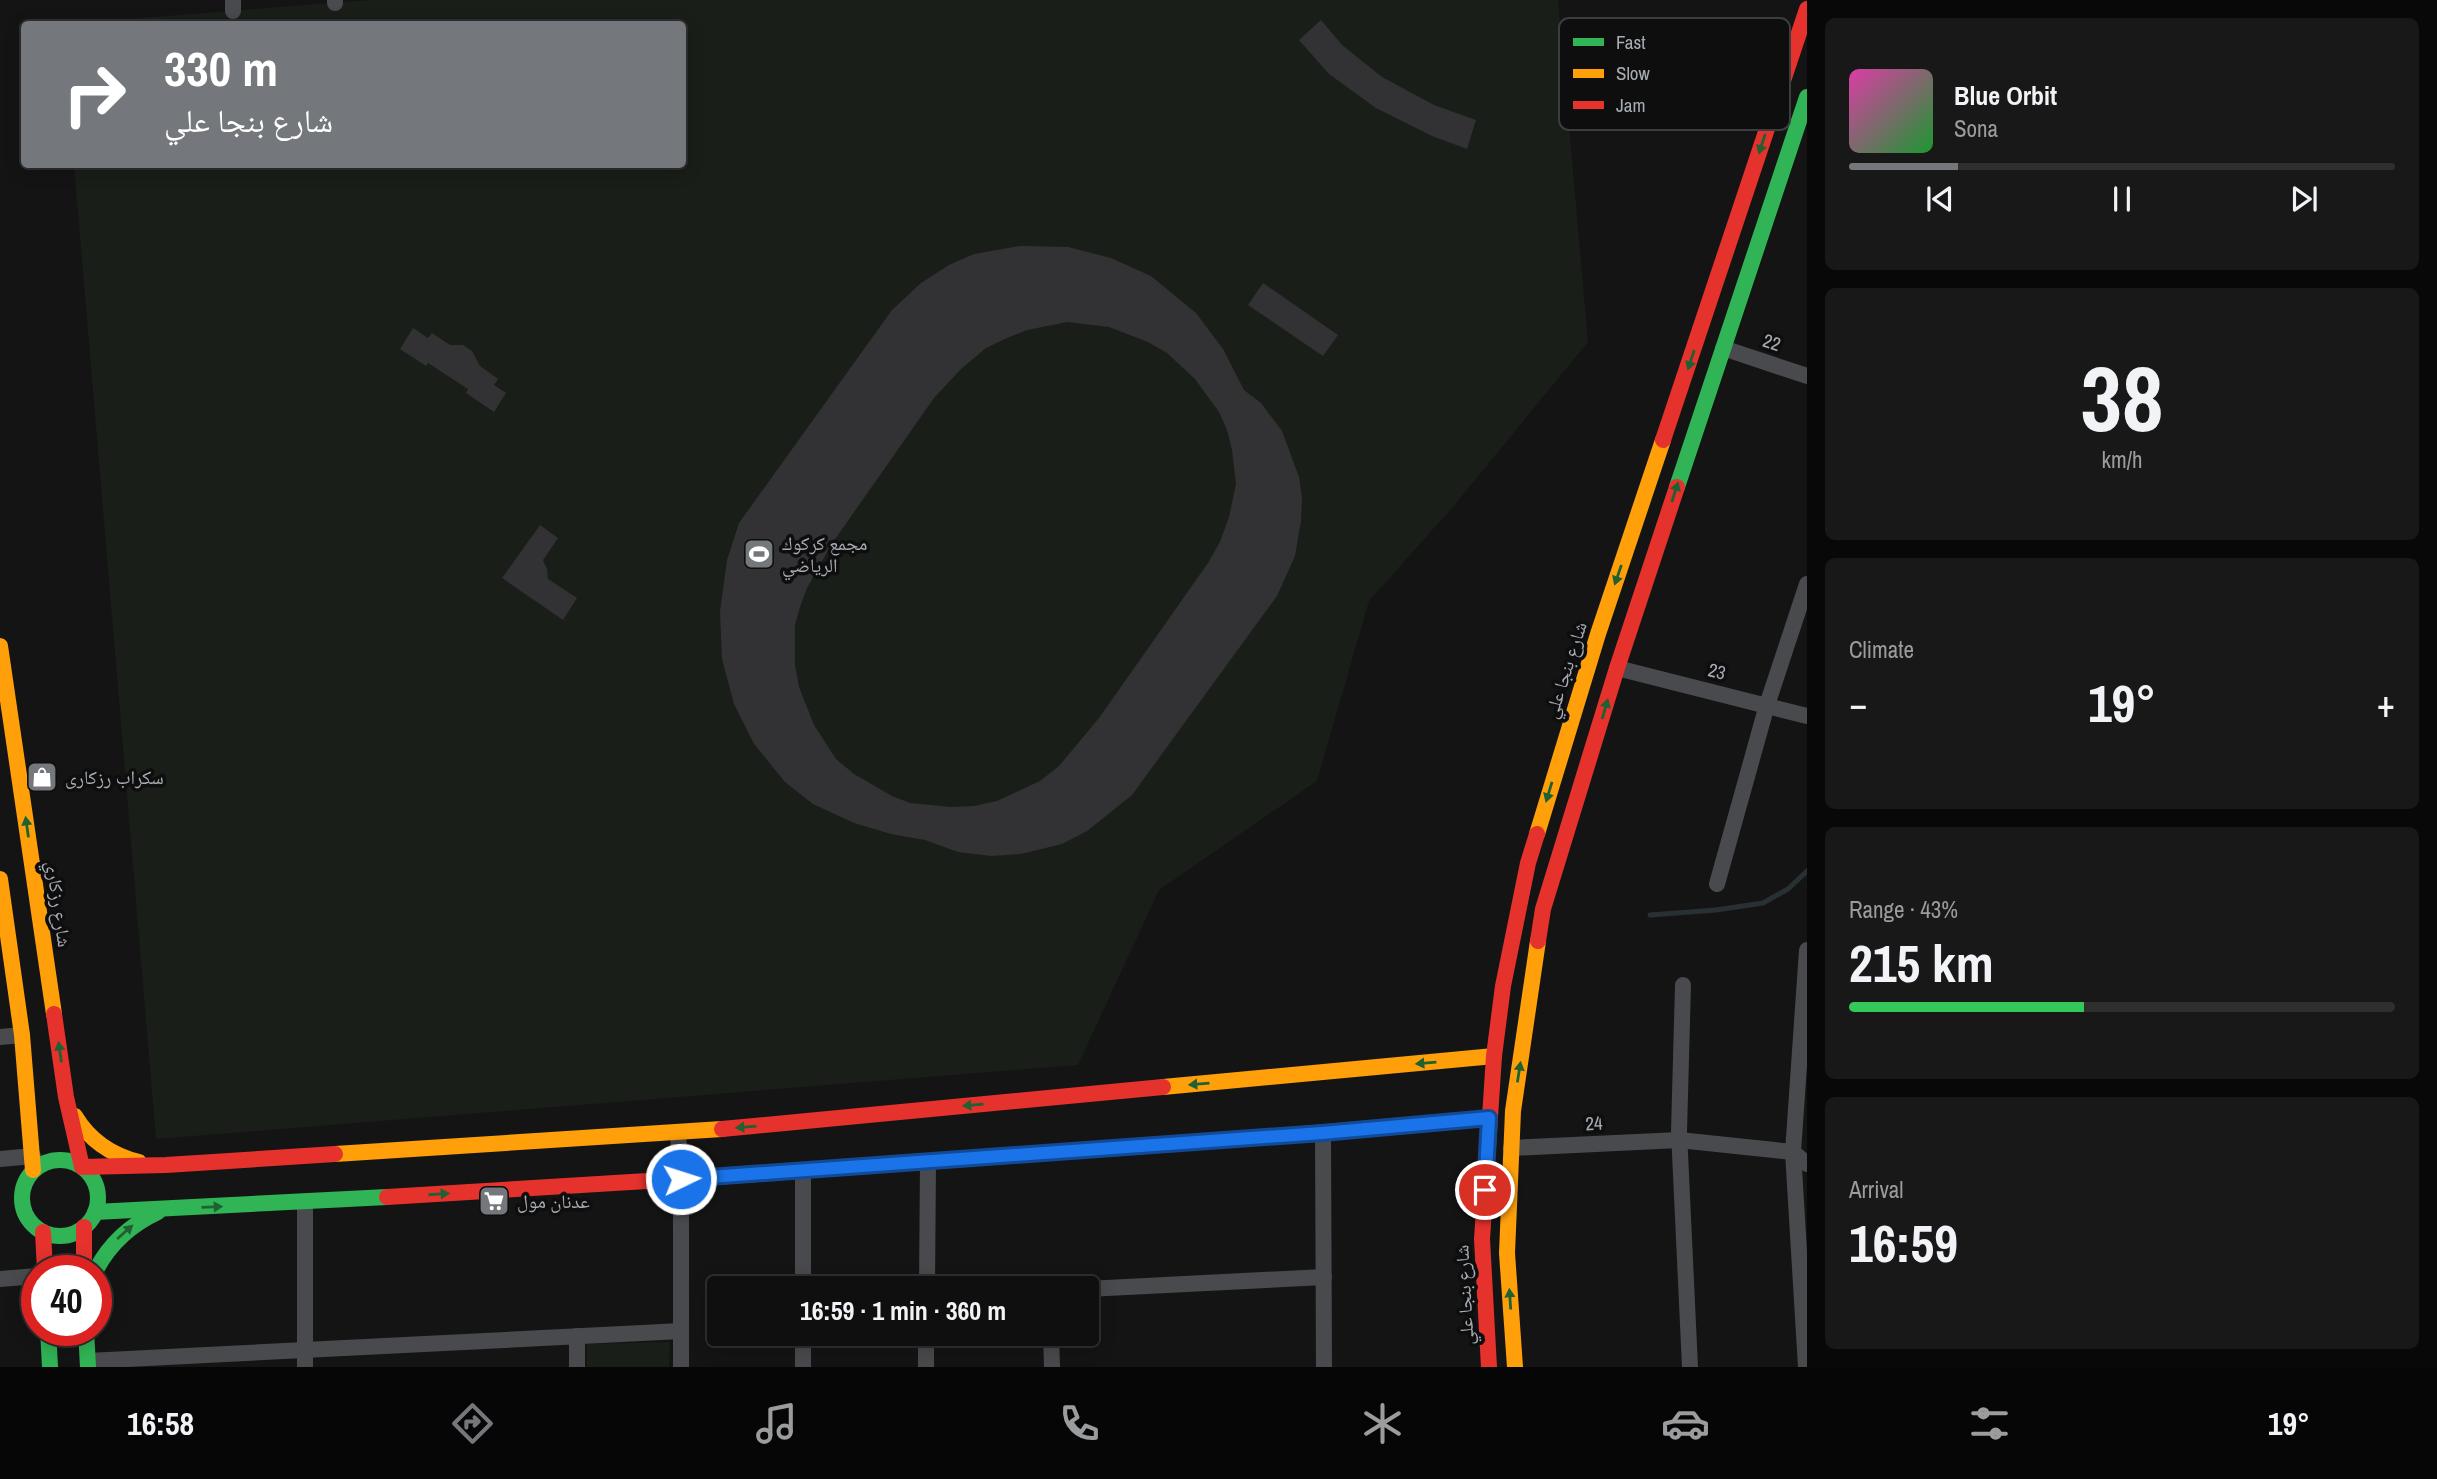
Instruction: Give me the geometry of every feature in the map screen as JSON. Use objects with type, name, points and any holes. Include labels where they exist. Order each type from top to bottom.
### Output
[{"type":"street","name":"شارع بنجا علي","points":[[1790,60],[1807,9]]},
{"type":"street","points":[[1515,1367],[1507,1253],[1513,1111],[1543,909],[1617,668],[1807,97]]},
{"type":"street","name":"شارع بنجا علي","points":[[1489,1367],[1482,1239],[1493,1056],[1503,986],[1528,863],[1565,737],[1767,130]]},
{"type":"street","name":"22","points":[[1723,348],[1807,376]]},
{"type":"street","points":[[1717,884],[1767,705],[1807,584]]},
{"type":"street","name":"شارع رزكاري","points":[[0,646],[66,1097],[82,1167]]},
{"type":"street","name":"23","points":[[1617,668],[1807,716]]},
{"type":"street","points":[[1565,737],[1594,746]]},
{"type":"street","points":[[0,879],[3,916],[22,1035],[33,1163],[22,1189],[22,1204],[31,1223],[43,1232],[64,1236],[84,1227],[95,1212],[96,1187],[82,1167],[66,1160],[33,1163],[0,1159]]},
{"type":"street","points":[[1806,1367],[1793,1152],[1807,950]]},
{"type":"street","points":[[1683,985],[1679,1140],[1690,1367]]},
{"type":"street","points":[[0,1037],[22,1035]]},
{"type":"street","points":[[82,1167],[166,1166],[678,1133],[1493,1056]]},
{"type":"street","points":[[66,1097],[86,1132],[104,1148],[126,1159],[166,1166]]},
{"type":"street","points":[[95,1212],[305,1203],[803,1171],[1489,1118]]},
{"type":"street","points":[[678,1133],[681,1179],[681,1367]]},
{"type":"street","points":[[1322,1133],[1324,1367]]},
{"type":"street","name":"24","points":[[1511,1148],[1679,1140],[1793,1152]]},
{"type":"street","points":[[1793,1152],[1807,1164]]},
{"type":"street","points":[[927,1276],[928,1161]]},
{"type":"street","points":[[803,1171],[803,1276]]},
{"type":"street","points":[[305,1203],[305,1359]]},
{"type":"street","points":[[105,1255],[124,1232],[146,1217],[167,1209]]},
{"type":"street","points":[[84,1227],[84,1255]]},
{"type":"street","points":[[43,1232],[44,1255]]},
{"type":"street","points":[[0,1279],[21,1277]]},
{"type":"street","points":[[1099,1288],[1324,1277]]},
{"type":"street","points":[[87,1346],[88,1364],[305,1359],[577,1336],[681,1331]]},
{"type":"street","points":[[577,1336],[577,1367]]},
{"type":"street","points":[[49,1346],[50,1367]]},
{"type":"street","points":[[803,1346],[803,1367]]},
{"type":"street","points":[[926,1346],[926,1367]]},
{"type":"street","points":[[1051,1346],[1052,1367]]},
{"type":"shaded area","name":"مجمع كركوك الرياضي","points":[[370,0],[1558,0],[1559,130],[1569,130],[1588,342],[1452,508],[1369,601],[1317,781],[1159,890],[1078,1065],[156,1139],[74,168],[686,168],[686,21],[102,21]]},
{"type":"shaded area","points":[[670,1342],[669,1367],[587,1367],[587,1344]]},
{"type":"building","points":[[1321,20],[1342,45],[1382,77],[1434,105],[1476,120],[1467,149],[1432,136],[1376,108],[1329,74],[1299,40]]},
{"type":"building","points":[[1020,246],[1068,247],[1111,258],[1151,276],[1196,313],[1223,349],[1244,390],[1261,403],[1282,431],[1299,477],[1302,498],[1295,556],[1277,596],[1132,795],[1087,831],[1062,844],[1021,854],[991,856],[958,852],[925,840],[854,823],[813,804],[785,782],[754,744],[734,704],[722,659],[720,612],[727,560],[739,523],[892,310],[921,283],[949,265],[974,254]],"holes":[[[1067,322],[1109,327],[1148,342],[1167,353],[1195,379],[1219,412],[1232,450],[1236,484],[1220,542],[1099,718],[1059,766],[1040,781],[997,801],[974,806],[910,803],[892,796],[854,774],[836,759],[814,725],[799,687],[795,665],[795,625],[807,588],[831,545],[934,398],[960,370],[986,348],[1027,330]]]},
{"type":"building","points":[[1263,283],[1338,335],[1323,356],[1248,305]]},
{"type":"building","points":[[413,328],[428,338],[432,333],[450,345],[463,345],[472,351],[480,366],[498,379],[494,385],[506,393],[494,412],[466,393],[468,389],[428,363],[426,366],[400,349]]},
{"type":"building","points":[[540,525],[558,538],[543,560],[548,579],[577,598],[563,620],[502,578]]},
{"type":"waterway","points":[[1650,915],[1763,903],[1788,889],[1807,871]]},
{"type":"traffic: fast","points":[[1677,487],[1807,97]]},
{"type":"traffic: fast","points":[[729,1176],[1304,1134]]},
{"type":"traffic: fast","points":[[60,1160],[75,1163],[87,1171],[95,1183],[98,1198],[95,1213],[87,1225],[75,1233],[60,1236],[45,1233],[33,1225],[25,1213],[22,1198],[25,1183],[33,1171],[45,1163],[60,1160]]},
{"type":"traffic: fast","points":[[95,1212],[387,1197]]},
{"type":"traffic: fast","points":[[105,1255],[122,1236],[158,1212]]},
{"type":"traffic: fast","points":[[49,1346],[50,1367]]},
{"type":"traffic: fast","points":[[87,1346],[88,1367]]},
{"type":"traffic: slow","points":[[1537,834],[1598,634],[1663,440]]},
{"type":"traffic: slow","points":[[0,646],[54,1014]]},
{"type":"traffic: slow","points":[[0,879],[22,1035],[33,1170]]},
{"type":"traffic: slow","points":[[1515,1367],[1507,1253],[1513,1111],[1538,941]]},
{"type":"traffic: slow","points":[[1163,1087],[1494,1056]]},
{"type":"traffic: slow","points":[[75,1116],[87,1133],[102,1146],[139,1162]]},
{"type":"traffic: slow","points":[[335,1154],[722,1129]]},
{"type":"traffic: jam","points":[[1790,60],[1807,9]]},
{"type":"traffic: jam","points":[[1663,440],[1767,130]]},
{"type":"traffic: jam","points":[[1538,941],[1543,909],[1617,668],[1677,487]]},
{"type":"traffic: jam","points":[[1489,1367],[1482,1239],[1494,1056],[1503,986],[1528,863],[1537,834]]},
{"type":"traffic: jam","points":[[54,1014],[66,1097],[82,1167],[166,1165],[335,1154]]},
{"type":"traffic: jam","points":[[722,1129],[1163,1087]]},
{"type":"traffic: jam","points":[[1304,1134],[1489,1118]]},
{"type":"traffic: jam","points":[[387,1197],[729,1176]]},
{"type":"traffic: jam","points":[[84,1227],[84,1255]]},
{"type":"traffic: jam","points":[[43,1232],[44,1255]]},
{"type":"place","name":"مجمع كركوك الرياضي","points":[[759,554]]},
{"type":"place","name":"سكراب رزكارى","points":[[42,777]]},
{"type":"place","name":"عدنان مول","points":[[494,1201]]},
{"type":"route","points":[[681,1179],[1322,1133],[1489,1118],[1485,1190]]}]
